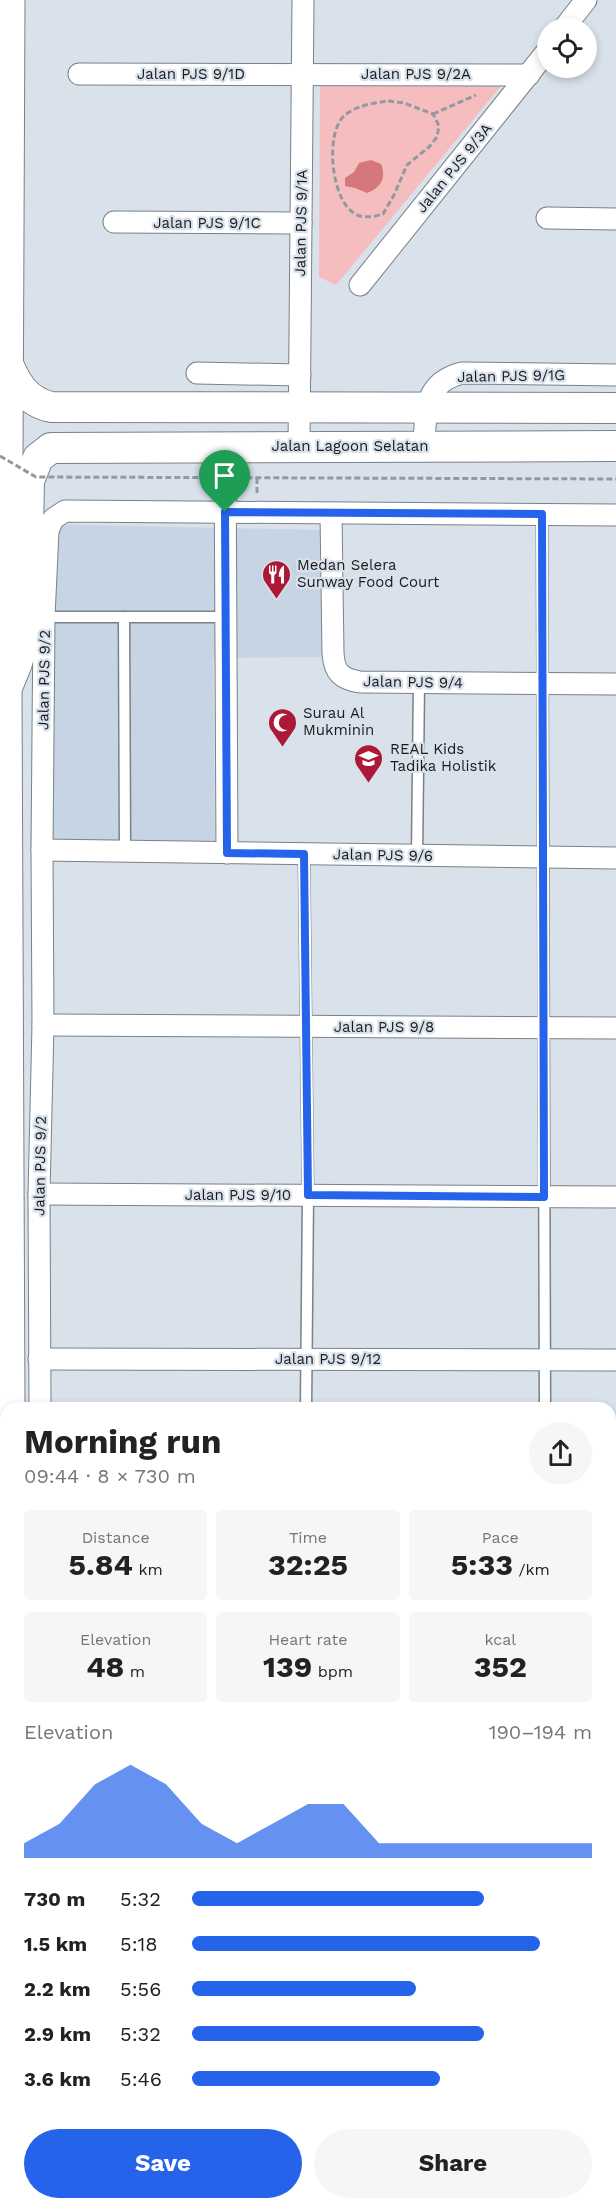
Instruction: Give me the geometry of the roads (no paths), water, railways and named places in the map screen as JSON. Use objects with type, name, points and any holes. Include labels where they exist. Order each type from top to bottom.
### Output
[{"type":"highway","points":[[8,0],[5,690],[8,1402]]},
{"type":"main road","points":[[6,359],[14,380],[24,393],[39,404],[51,407],[616,408]]},
{"type":"main road","name":"Jalan Lagoon Selatan","points":[[5,690],[17,663],[26,631],[29,481],[38,458],[51,448],[616,446]]},
{"type":"street","name":"Jalan PJS 9/1A","points":[[299,446],[303,0]]},
{"type":"street","points":[[572,18],[586,0]]},
{"type":"street","name":"Jalan PJS 9/3A","points":[[360,285],[537,64]]},
{"type":"street","name":"Jalan PJS 9/1D","points":[[79,74],[303,74]]},
{"type":"street","name":"Jalan PJS 9/2A","points":[[303,74],[529,75]]},
{"type":"street","points":[[547,218],[616,219]]},
{"type":"street","name":"Jalan PJS 9/1C","points":[[114,222],[301,223]]},
{"type":"street","points":[[197,373],[300,375]]},
{"type":"street","name":"Jalan PJS 9/1G","points":[[424,446],[426,409],[436,386],[447,377],[462,373],[616,375]]},
{"type":"street","points":[[225,446],[227,853]]},
{"type":"street","name":"Jalan PJS 9/2","points":[[40,1402],[39,1194],[44,1025],[42,850],[44,617],[48,531],[53,519],[65,511],[616,515]]},
{"type":"street","name":"Jalan PJS 9/4","points":[[332,514],[333,665],[338,674],[348,680],[360,682],[616,684]]},
{"type":"street","name":"Jalan PJS 9/6","points":[[42,850],[616,858]]},
{"type":"street","name":"Jalan PJS 9/8","points":[[44,1025],[616,1028]]},
{"type":"street","name":"Jalan PJS 9/10","points":[[39,1194],[616,1197]]},
{"type":"street","name":"Jalan PJS 9/12","points":[[39,1359],[616,1360]]},
{"type":"lane","points":[[542,514],[545,1402]]},
{"type":"lane","points":[[44,617],[226,617]]},
{"type":"lane","points":[[124,617],[125,851]]},
{"type":"lane","points":[[417,855],[419,682]]},
{"type":"lane","points":[[304,854],[308,1195],[306,1402]]},
{"type":"place","name":"Medan Selera Sunway Food Court","points":[[276,600]]},
{"type":"place","name":"Surau Al Mukminin","points":[[282,748]]},
{"type":"place","name":"REAL Kids Tadika Holistik","points":[[369,784]]}]
